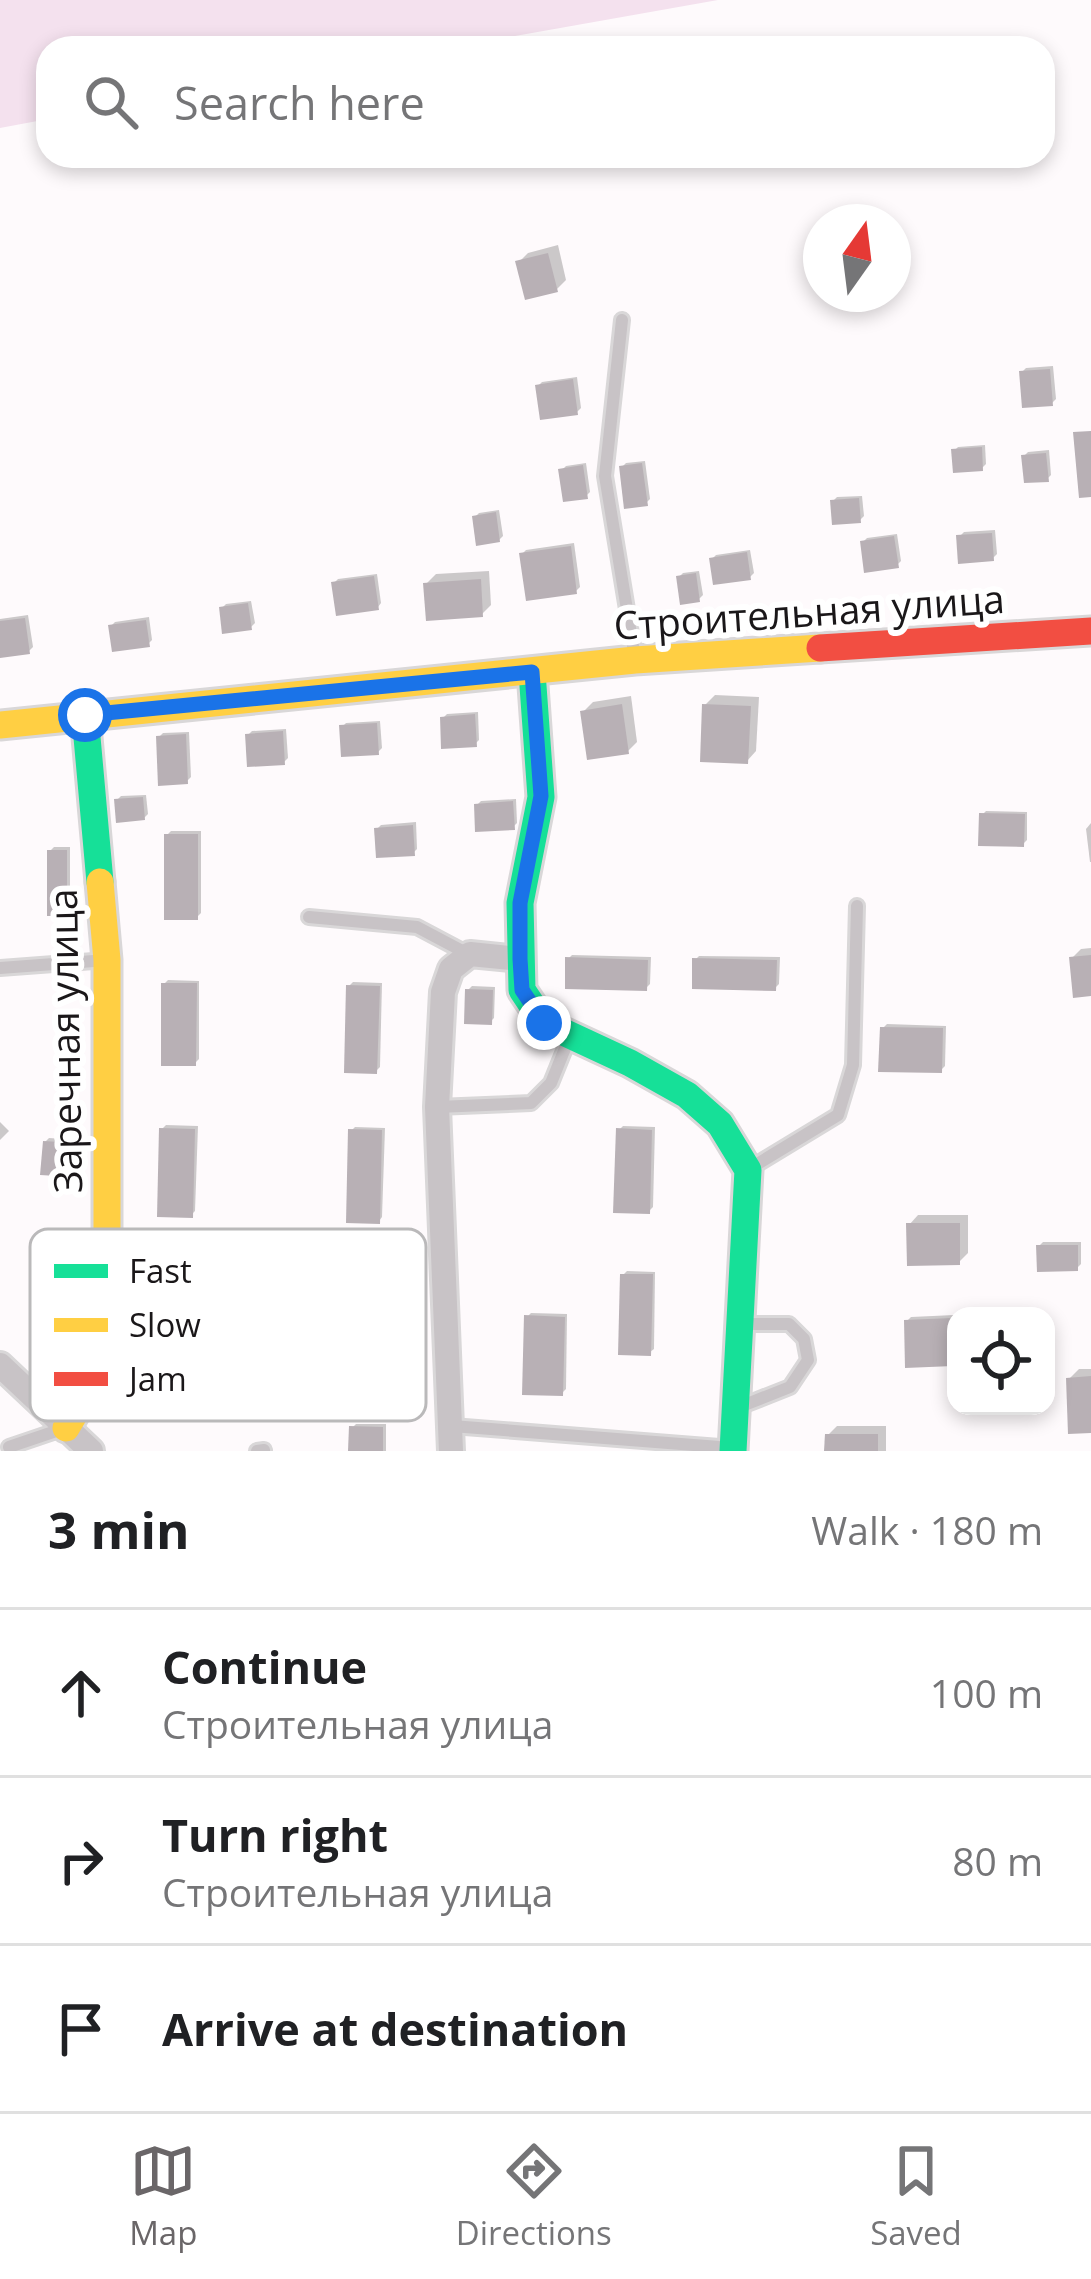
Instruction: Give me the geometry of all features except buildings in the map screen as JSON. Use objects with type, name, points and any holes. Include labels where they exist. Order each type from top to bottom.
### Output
[{"type":"street","name":"Строительная улица","points":[[0,725],[635,659],[1091,631]]},
{"type":"street","points":[[532,672],[541,796],[520,903],[522,990],[544,1023],[687,1095],[720,1124],[748,1170],[733,1450]]},
{"type":"street","name":"Заречная улица","points":[[85,715],[106,960],[107,1229]]},
{"type":"street","points":[[451,1439],[437,1107],[442,992],[452,969],[470,954],[520,959]]},
{"type":"street","points":[[0,1365],[30,1394]]},
{"type":"street","points":[[59,1421],[91,1451]]},
{"type":"street","name":"Заречная улица","points":[[66,1428],[70,1421]]},
{"type":"lane","points":[[622,320],[605,476],[635,659]]},
{"type":"lane","points":[[748,1170],[838,1115],[854,1065],[857,906]]},
{"type":"lane","points":[[309,917],[417,927],[470,954]]},
{"type":"lane","points":[[0,968],[106,960]]},
{"type":"lane","points":[[437,1107],[531,1103],[551,1083],[570,1037]]},
{"type":"lane","points":[[735,1408],[790,1387],[808,1360],[804,1340],[789,1324],[740,1324]]},
{"type":"lane","points":[[10,1447],[66,1428]]},
{"type":"lane","points":[[451,1439],[733,1450]]},
{"type":"shaded area","points":[[0,0],[718,0],[516,36],[36,36],[36,121],[0,128]]},
{"type":"traffic: fast","points":[[532,672],[541,797],[520,903],[522,990],[544,1023],[687,1095],[720,1124],[748,1170],[733,1451]]},
{"type":"traffic: fast","points":[[85,715],[100,882]]},
{"type":"traffic: slow","points":[[0,725],[635,660],[820,648]]},
{"type":"traffic: slow","points":[[100,882],[107,960],[107,1229]]},
{"type":"traffic: slow","points":[[66,1428],[70,1421]]},
{"type":"traffic: jam","points":[[820,648],[1091,631]]},
{"type":"route","points":[[85,715],[532,672],[541,796],[520,903],[520,959],[522,990],[544,1023]]}]
